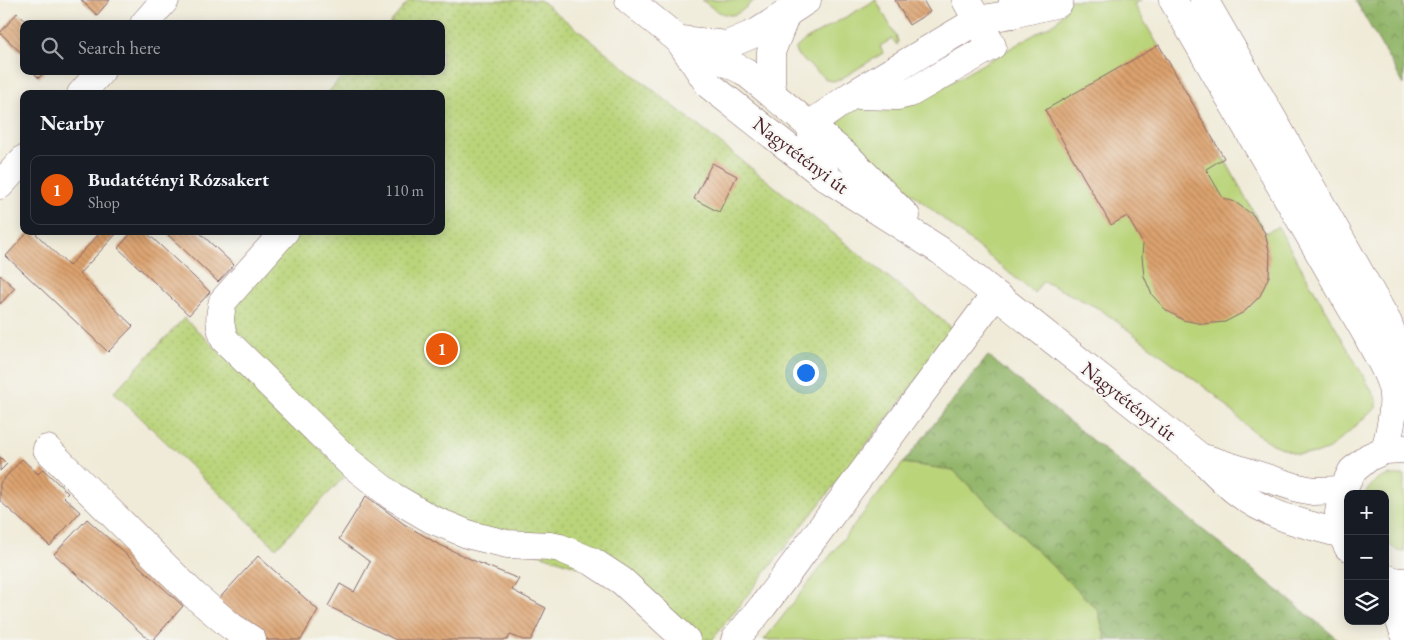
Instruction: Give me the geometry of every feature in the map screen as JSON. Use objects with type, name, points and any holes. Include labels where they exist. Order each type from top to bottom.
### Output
[{"type":"main road","points":[[148,20],[165,0]]},
{"type":"main road","name":"Nagytétényi út","points":[[629,0],[679,40],[744,71],[773,94],[850,159],[941,251],[1200,457],[1237,492],[1270,513],[1338,533],[1344,540]]},
{"type":"main road","points":[[826,178],[812,141],[812,127],[818,118],[972,10],[1059,2],[1059,0]]},
{"type":"main road","points":[[1173,0],[1386,324],[1386,373],[1392,388],[1390,430],[1395,449]]},
{"type":"main road","points":[[1204,0],[1275,123],[1386,324],[1404,365]]},
{"type":"main road","points":[[679,40],[727,45],[758,32],[797,6]]},
{"type":"main road","points":[[773,94],[772,52],[797,6]]},
{"type":"main road","name":"Nagytétényi út","points":[[679,40],[709,85],[826,178],[941,251]]},
{"type":"main road","points":[[85,90],[99,75]]},
{"type":"main road","points":[[0,185],[20,163]]},
{"type":"main road","points":[[281,235],[223,301],[219,314],[220,327],[225,340],[349,462],[392,496],[431,519],[470,534],[506,544],[560,548],[592,562],[622,580],[686,640]]},
{"type":"main road","points":[[735,640],[769,598],[995,295]]},
{"type":"main road","points":[[47,449],[194,595],[252,640]]},
{"type":"main road","name":"Nagytétényi út","points":[[1344,536],[1339,513],[1343,490],[1352,471],[1369,456],[1395,449]]},
{"type":"main road","name":"Nagytétényi út","points":[[1200,457],[1298,488],[1313,491],[1343,490]]},
{"type":"main road","points":[[1389,579],[1404,582]]},
{"type":"main road","points":[[1389,593],[1404,632]]},
{"type":"green space","points":[[410,0],[540,0],[956,331],[712,640],[686,640],[622,581],[431,519],[225,340],[223,301],[281,235],[445,235],[445,90],[330,90],[344,75],[445,75],[445,20],[392,20]]},
{"type":"green space","points":[[702,0],[755,0],[738,13],[729,15],[719,12]]},
{"type":"green space","points":[[876,0],[897,38],[897,45],[892,39],[880,46],[883,53],[841,79],[833,81],[827,80],[796,54],[796,48],[805,40]]},
{"type":"green space","points":[[1069,0],[1141,0],[1134,4],[1224,158],[1265,233],[1278,227],[1377,400],[1377,407],[1329,449],[1316,454],[1297,454],[1272,444],[1251,430],[1215,395],[1100,309],[1043,281],[1034,293],[844,138],[848,133],[837,124],[858,104],[917,102],[1056,22],[1065,11]]},
{"type":"green space","points":[[1355,0],[1404,0],[1404,85]]},
{"type":"green space","points":[[184,318],[347,474],[276,548],[114,392]]},
{"type":"green space","points":[[988,356],[1339,640],[1106,640],[1098,610],[953,470],[903,463]]},
{"type":"green space","points":[[903,463],[953,470],[1098,610],[1106,640],[764,640]]},
{"type":"green space","points":[[1404,475],[1404,552],[1398,551],[1389,545],[1389,490],[1368,490],[1383,477]]},
{"type":"building","points":[[81,0],[110,0],[97,15]]},
{"type":"building","points":[[895,0],[923,0],[930,12],[909,25]]},
{"type":"building","points":[[17,13],[25,20],[20,20],[20,51],[0,33]]},
{"type":"building","points":[[1159,45],[1224,158],[1206,169],[1223,198],[1235,202],[1253,215],[1265,233],[1270,255],[1269,276],[1260,296],[1244,312],[1225,322],[1203,324],[1183,320],[1166,310],[1152,295],[1144,276],[1143,244],[1127,216],[1111,225],[1045,110]]},
{"type":"building","points":[[712,163],[737,176],[719,212],[694,199]]},
{"type":"building","points":[[25,235],[37,235],[69,266],[98,235],[115,235],[79,274],[133,326],[108,352],[6,256]]},
{"type":"building","points":[[129,235],[149,235],[210,292],[189,315],[118,248]]},
{"type":"building","points":[[168,235],[202,235],[234,265],[218,282]]},
{"type":"building","points":[[0,275],[15,288],[0,304]]},
{"type":"building","points":[[0,457],[7,464],[0,471]]},
{"type":"building","points":[[22,459],[38,474],[43,469],[68,493],[64,497],[80,512],[50,546],[0,501],[0,483]]},
{"type":"building","points":[[366,496],[404,524],[438,544],[519,579],[512,590],[546,608],[531,640],[523,640],[510,635],[507,640],[396,640],[328,606],[340,584],[354,592],[370,562],[339,539]]},
{"type":"building","points":[[87,519],[183,606],[153,640],[149,640],[54,554]]},
{"type":"building","points":[[258,556],[318,610],[301,640],[268,640],[215,603]]},
{"type":"place","name":"Budatétényi Rózsakert","points":[[442,349]]}]
